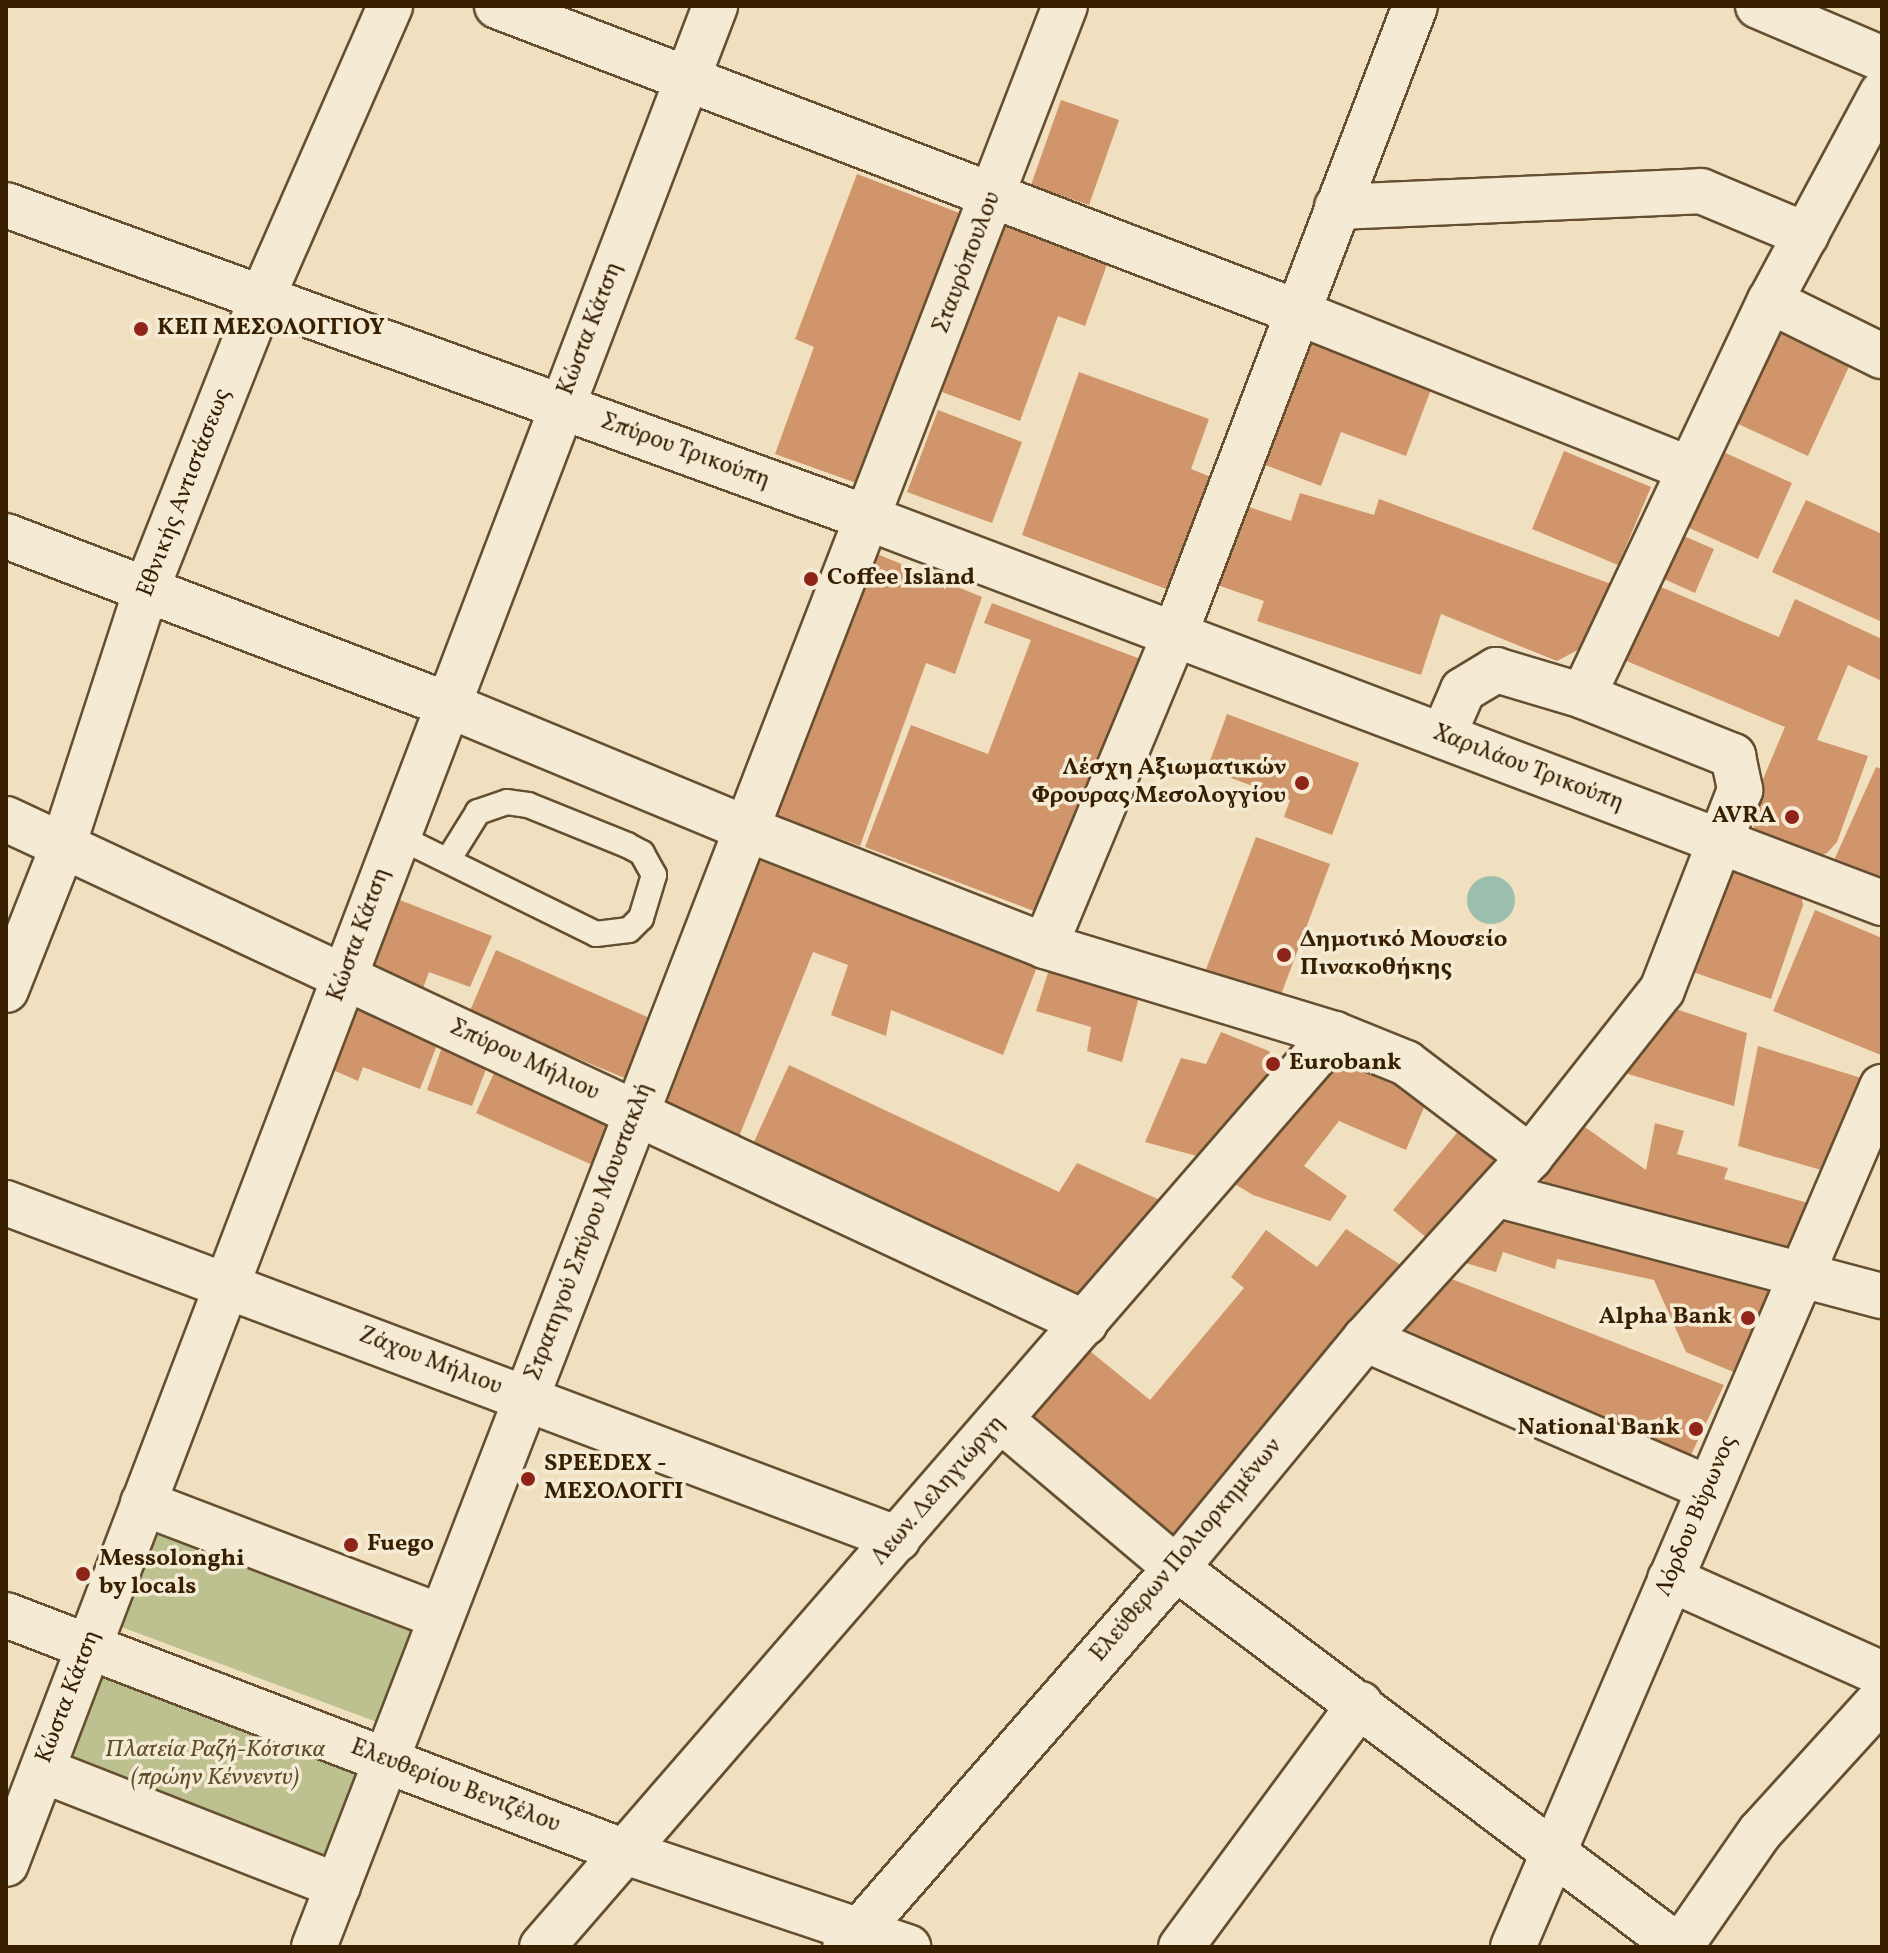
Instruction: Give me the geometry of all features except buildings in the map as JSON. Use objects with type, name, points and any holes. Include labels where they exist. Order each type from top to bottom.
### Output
[{"type":"street","name":"Εθνικής Αντιστάσεως","points":[[6,990],[63,846],[145,593],[262,298],[390,6]]},
{"type":"street","points":[[497,6],[1297,312],[1687,468]]},
{"type":"street","name":"Κώστα Κάτση","points":[[6,1864],[715,6]]},
{"type":"street","name":"Σταυρόπουλου","points":[[868,518],[994,198],[1065,6]]},
{"type":"street","points":[[1045,946],[1175,634],[1415,6]]},
{"type":"street","points":[[1758,6],[1882,59]]},
{"type":"street","points":[[1443,736],[1463,690],[1496,670],[1583,696],[1687,468],[1770,301],[1882,93]]},
{"type":"street","points":[[1337,207],[1701,191],[1806,235]]},
{"type":"street","name":"Σπύρου Τρικούπη","points":[[6,205],[868,518],[1175,634]]},
{"type":"street","points":[[1770,301],[1882,356]]},
{"type":"street","name":"Στρατηγού Σπύρου Μουστακλή","points":[[314,1947],[635,1112],[868,518]]},
{"type":"street","points":[[6,536],[145,593],[448,705],[747,829],[1045,946],[1334,1034],[1406,1063],[1530,1157]]},
{"type":"street","name":"Χαριλάου Τρικούπη","points":[[1175,634],[1882,903]]},
{"type":"street","name":"Ελεύθερων Πολιορκημένων","points":[[853,1939],[1176,1568],[1365,1339],[1499,1195],[1662,990],[1722,843],[1740,790],[1733,756],[1583,696]]},
{"type":"street","name":"Σπύρου Μήλιου","points":[[6,819],[1085,1323]]},
{"type":"street","name":"Λεων. Δεληγιώργη","points":[[542,1947],[1334,1034]]},
{"type":"street","name":"Λόρδου Βύρωνος","points":[[1513,1947],[1558,1853],[1708,1488],[1882,1087]]},
{"type":"street","points":[[1499,1195],[1882,1296]]},
{"type":"street","name":"Ζάχου Μήλιου","points":[[6,1203],[898,1539]]},
{"type":"street","points":[[1365,1339],[1708,1488]]},
{"type":"street","points":[[1001,1420],[1176,1568],[1679,1947],[1760,1832],[1882,1698]]},
{"type":"street","points":[[143,1503],[441,1617]]},
{"type":"street","points":[[1670,1579],[1882,1674]]},
{"type":"street","name":"Ελευθερίου Βενιζέλου","points":[[6,1615],[853,1939],[908,1947]]},
{"type":"street","points":[[1181,1947],[1360,1704]]},
{"type":"street","points":[[42,1770],[338,1886]]},
{"type":"lane","points":[[397,836],[596,934],[629,930],[641,918],[654,875],[642,853],[627,845],[528,805],[507,802],[478,812],[448,860]]},
{"type":"green space","name":"Πλατεία Ραζή-Κότσικα (πρώην Κέννεντυ)","points":[[153,1527],[422,1629],[385,1725],[116,1625]]},
{"type":"green space","name":"Πλατεία Ραζή-Κότσικα (πρώην Κέννεντυ)","points":[[96,1671],[366,1772],[333,1858],[64,1757]]},
{"type":"shaded area","points":[[1491,876],[1508,883],[1515,900],[1508,917],[1491,924],[1474,917],[1467,900],[1474,883]]},
{"type":"place","name":"ΚΕΠ ΜΕΣΟΛΟΓΓΙΟΥ","points":[[141,329]]},
{"type":"place","name":"Coffee Island","points":[[811,579]]},
{"type":"place","name":"Λέσχη Αξιωματικών Φρουρας Μεσολογγίου","points":[[1302,783]]},
{"type":"place","name":"AVRA","points":[[1792,817]]},
{"type":"place","name":"Δημοτικό Μουσείο Πινακοθήκης","points":[[1284,955]]},
{"type":"place","name":"Eurobank","points":[[1273,1064]]},
{"type":"place","name":"Alpha Bank","points":[[1748,1318]]},
{"type":"place","name":"National Bank","points":[[1696,1429]]},
{"type":"place","name":"SPEEDEX - ΜΕΣΟΛΟΓΓΙ","points":[[528,1479]]},
{"type":"place","name":"Fuego","points":[[351,1545]]},
{"type":"place","name":"Messolonghi by locals","points":[[83,1574]]}]
